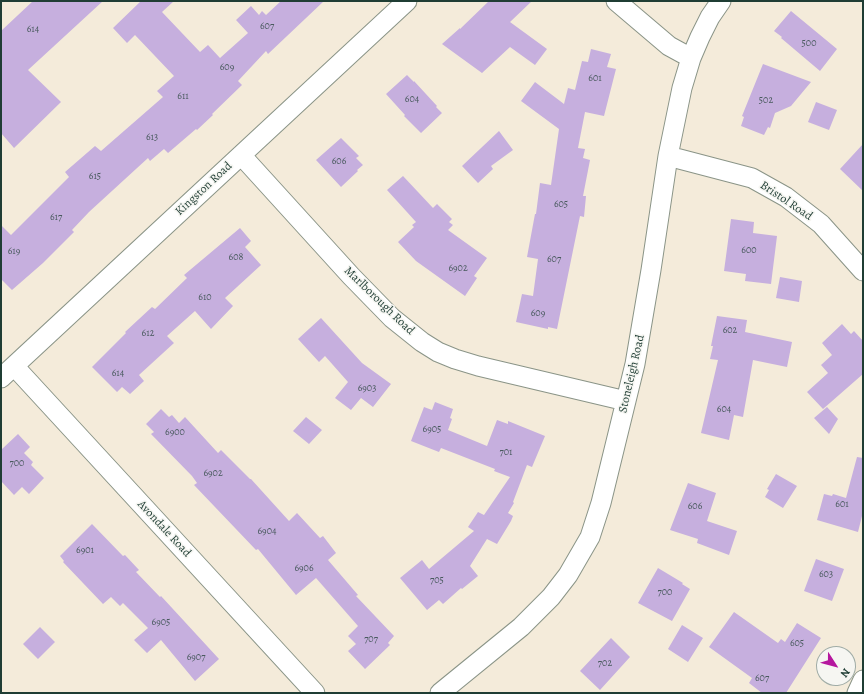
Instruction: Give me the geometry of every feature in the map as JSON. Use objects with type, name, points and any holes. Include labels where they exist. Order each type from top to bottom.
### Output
[{"type":"street","name":"Kingston Road","points":[[7,372],[407,1]]},
{"type":"street","points":[[616,1],[669,46],[691,58]]},
{"type":"street","name":"Stoneleigh Road","points":[[440,693],[521,627],[551,597],[568,575],[590,537],[601,503],[635,364],[668,156],[682,88],[691,58],[710,17],[721,1]]},
{"type":"street","name":"Marlborough Road","points":[[241,155],[351,276],[392,318],[422,342],[438,352],[454,359],[626,401]]},
{"type":"street","name":"Bristol Road","points":[[668,156],[752,178],[786,198],[821,224],[863,270]]},
{"type":"street","name":"Avondale Road","points":[[7,372],[315,693]]},
{"type":"street","points":[[857,693],[863,680]]},
{"type":"building","points":[[33,1],[103,1],[28,70],[61,102],[14,148],[1,133],[1,31]]},
{"type":"building","points":[[141,1],[174,1],[162,12],[200,52],[208,45],[220,58],[248,33],[236,20],[251,6],[259,15],[262,11],[266,15],[281,1],[324,1],[268,54],[266,51],[238,81],[242,85],[197,130],[196,129],[168,153],[164,149],[150,161],[148,158],[89,212],[72,230],[74,232],[43,263],[12,290],[1,279],[1,225],[11,235],[69,177],[65,172],[95,146],[101,151],[163,97],[157,91],[174,76],[135,35],[127,43],[113,28]]},
{"type":"building","points":[[489,1],[532,1],[510,22],[547,49],[535,65],[510,47],[482,73],[442,44]]},
{"type":"building","points":[[791,11],[837,49],[820,71],[774,31]]},
{"type":"building","points":[[591,49],[611,54],[607,67],[616,69],[604,116],[585,112],[578,148],[585,149],[583,158],[590,160],[583,196],[586,196],[584,217],[580,216],[557,329],[548,327],[548,329],[516,322],[522,294],[533,296],[538,259],[527,257],[536,214],[540,183],[551,185],[559,129],[521,101],[535,82],[564,104],[568,88],[575,90],[582,61],[588,62]]},
{"type":"building","points":[[763,64],[811,82],[791,106],[775,113],[770,128],[768,127],[764,135],[741,126],[744,117],[742,116]]},
{"type":"building","points":[[407,75],[442,113],[421,133],[404,116],[405,115],[386,94]]},
{"type":"building","points":[[816,102],[837,110],[829,130],[808,122]]},
{"type":"building","points":[[499,131],[513,150],[491,166],[493,169],[478,183],[462,166]]},
{"type":"building","points":[[341,138],[359,156],[356,158],[363,165],[341,187],[316,160]]},
{"type":"building","points":[[863,144],[863,191],[840,169]]},
{"type":"building","points":[[403,176],[433,208],[437,204],[452,219],[449,222],[453,225],[448,230],[487,258],[474,276],[477,278],[465,296],[416,261],[398,242],[414,227],[412,225],[416,222],[387,190]]},
{"type":"building","points":[[731,219],[754,222],[753,233],[777,236],[771,284],[745,281],[746,274],[724,271]]},
{"type":"building","points":[[240,228],[251,241],[245,247],[261,265],[225,298],[233,306],[211,329],[195,311],[167,336],[174,343],[139,375],[144,381],[130,394],[122,387],[117,392],[92,367],[126,333],[125,332],[152,307],[155,309],[187,278],[184,275]]},
{"type":"building","points":[[780,277],[802,281],[799,302],[776,298]]},
{"type":"building","points":[[717,316],[747,320],[745,332],[792,342],[787,367],[753,360],[743,417],[734,415],[729,440],[701,433],[718,360],[710,359]]},
{"type":"building","points":[[321,318],[362,363],[391,384],[373,407],[361,398],[351,410],[335,398],[348,382],[325,356],[319,362],[298,339]]},
{"type":"building","points":[[842,324],[851,334],[854,331],[863,341],[863,374],[823,409],[807,392],[828,373],[821,365],[832,355],[822,343]]},
{"type":"building","points":[[435,402],[453,409],[450,418],[452,419],[448,430],[487,446],[497,420],[508,424],[508,421],[545,436],[532,467],[527,465],[513,502],[514,503],[508,513],[513,516],[511,521],[497,544],[487,539],[470,566],[478,576],[462,589],[461,588],[443,604],[439,600],[427,610],[400,578],[422,560],[429,569],[474,531],[468,527],[478,512],[484,515],[510,477],[494,471],[495,469],[441,448],[439,452],[411,441],[424,407],[432,410]]},
{"type":"building","points":[[827,407],[838,419],[829,434],[814,418]]},
{"type":"building","points":[[161,409],[169,417],[172,415],[179,423],[185,417],[218,453],[221,450],[251,479],[289,521],[297,513],[320,538],[323,536],[336,553],[328,560],[358,595],[356,596],[394,636],[388,643],[390,645],[365,669],[348,651],[356,644],[348,636],[358,626],[316,578],[296,595],[258,549],[256,550],[194,485],[197,483],[192,476],[151,434],[154,432],[146,424]]},
{"type":"building","points":[[306,417],[322,430],[309,444],[293,431]]},
{"type":"building","points":[[18,434],[30,447],[24,453],[33,462],[31,465],[44,478],[29,494],[22,487],[14,495],[1,481],[1,450]]},
{"type":"building","points":[[857,457],[863,458],[863,512],[858,532],[817,520],[824,494],[832,496],[833,494],[846,498]]},
{"type":"building","points":[[776,474],[797,486],[783,508],[765,497],[769,490],[767,489]]},
{"type":"building","points":[[688,483],[716,493],[707,521],[737,531],[729,555],[697,543],[698,539],[670,530]]},
{"type":"building","points":[[92,524],[123,556],[125,555],[139,570],[136,572],[160,597],[161,596],[219,659],[195,681],[161,640],[147,653],[134,640],[148,628],[123,603],[120,606],[111,597],[103,604],[63,562],[64,561],[60,556]]},
{"type":"building","points":[[816,559],[844,569],[832,601],[804,591]]},
{"type":"building","points":[[658,568],[690,589],[672,621],[638,603]]},
{"type":"building","points":[[734,612],[778,643],[781,639],[785,642],[797,623],[821,638],[786,693],[762,693],[749,683],[752,678],[709,647]]},
{"type":"building","points":[[682,625],[703,638],[688,662],[668,649]]},
{"type":"building","points":[[40,627],[55,642],[38,659],[23,644]]},
{"type":"building","points":[[611,638],[630,657],[600,690],[580,671]]}]
